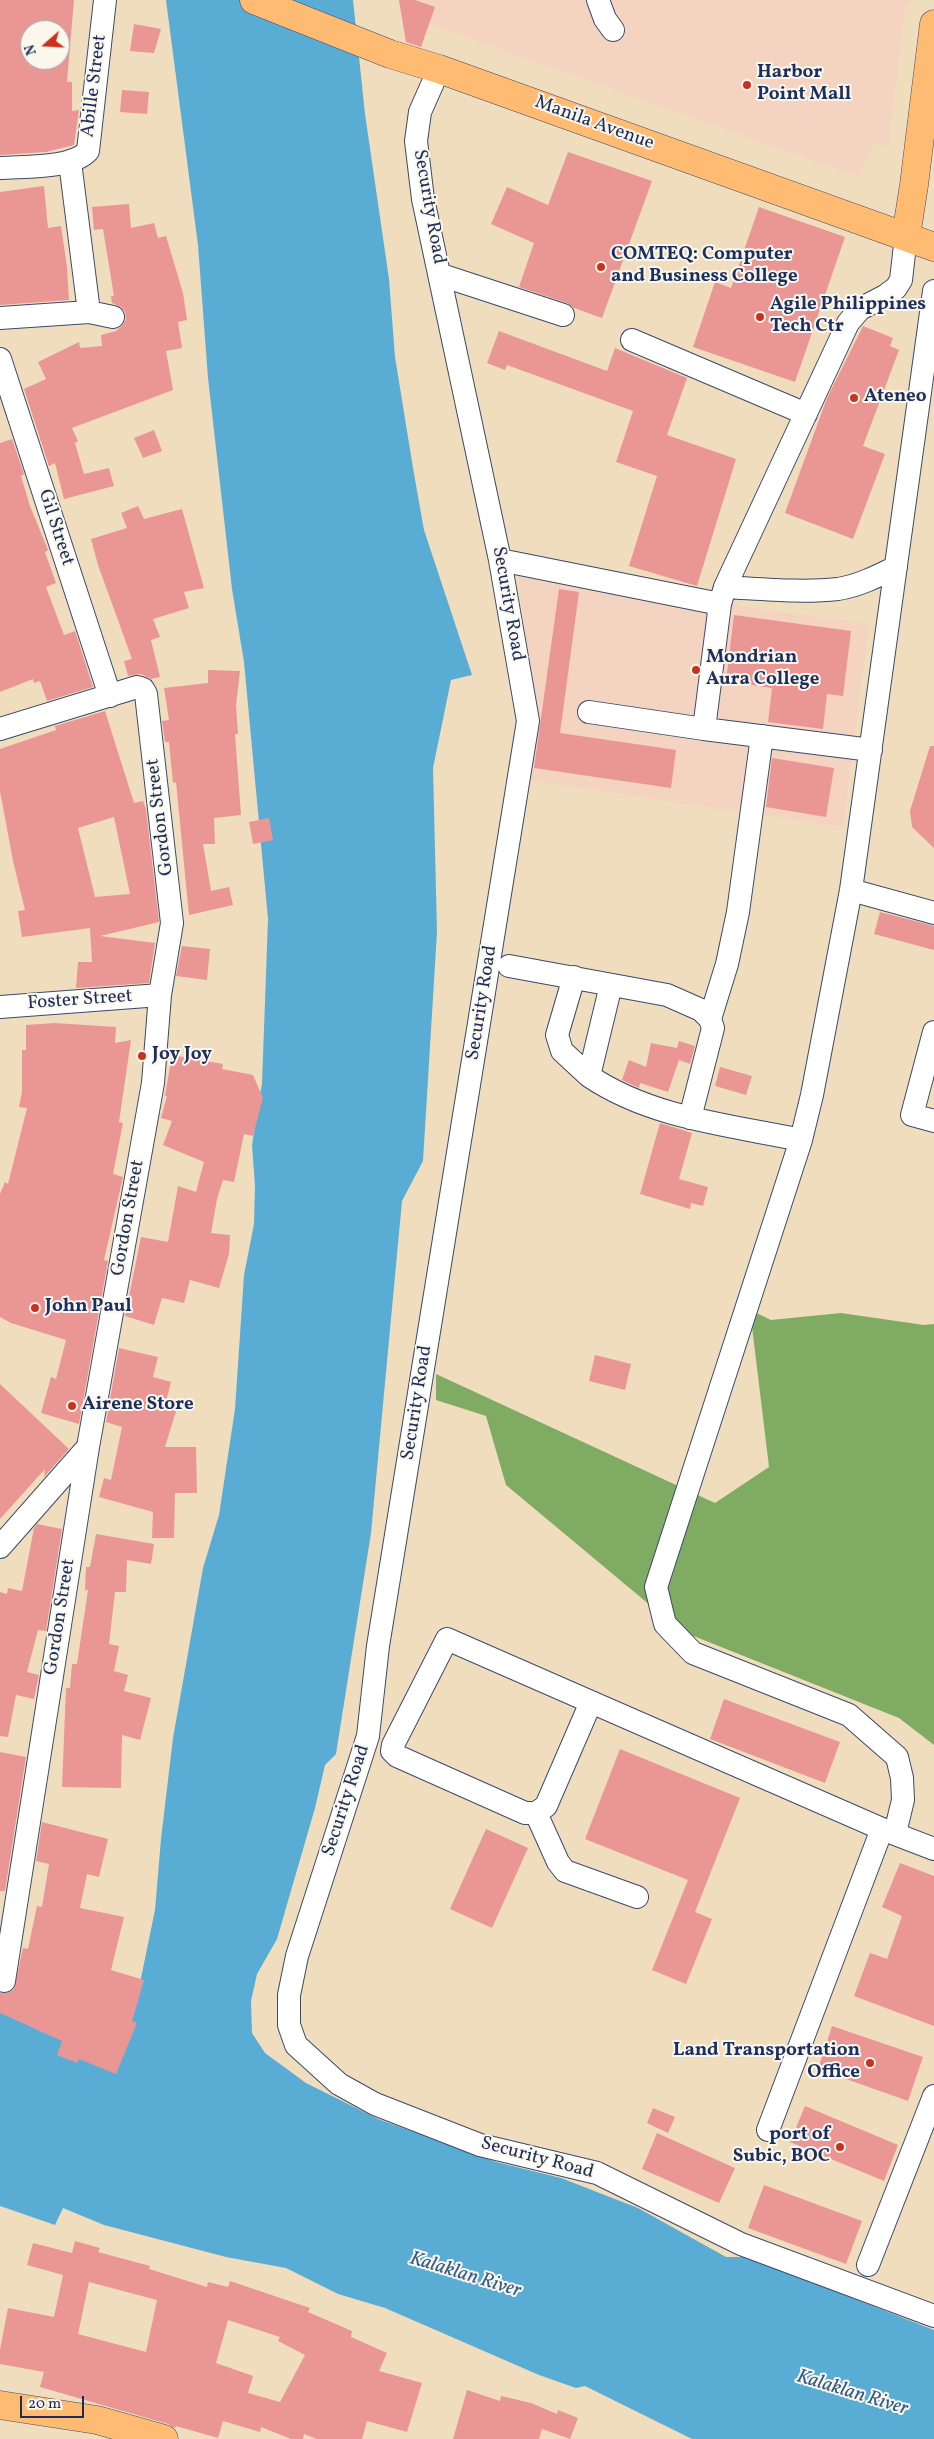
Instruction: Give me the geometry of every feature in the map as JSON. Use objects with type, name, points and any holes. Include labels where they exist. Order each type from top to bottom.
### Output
[{"type":"main road","name":"Manila Avenue","points":[[254,0],[390,54],[439,69],[934,247]]},
{"type":"main road","points":[[906,236],[934,24]]},
{"type":"main road","points":[[0,2405],[97,2420],[164,2439]]},
{"type":"street","name":"Abille Street","points":[[0,168],[70,162],[81,158],[88,151],[105,0]]},
{"type":"street","points":[[598,0],[604,19],[613,30]]},
{"type":"street","name":"Security Road","points":[[439,69],[420,112],[416,141],[423,199],[500,560],[528,721],[378,1646],[368,1736],[298,1956],[289,1995],[289,2025],[296,2045],[309,2058],[339,2084],[375,2104],[480,2145],[597,2173],[741,2244],[934,2316]]},
{"type":"street","name":"Abille Street","points":[[70,162],[90,312]]},
{"type":"street","points":[[704,729],[722,595],[848,323],[860,309],[890,292],[901,280],[906,236]]},
{"type":"street","points":[[440,275],[563,315]]},
{"type":"street","points":[[768,2130],[888,1831],[903,1800],[902,1778],[897,1757],[849,1715],[693,1653],[665,1624],[656,1587],[801,1140],[812,1096],[850,890],[934,291]]},
{"type":"street","points":[[0,318],[90,312],[113,317]]},
{"type":"street","points":[[632,340],[806,414]]},
{"type":"street","name":"Gil Street","points":[[0,360],[110,696]]},
{"type":"street","points":[[500,560],[722,595],[840,588],[870,580],[896,567]]},
{"type":"street","name":"Gordon Street","points":[[0,729],[137,687],[143,689],[146,694],[172,922],[160,995],[153,1083],[88,1447],[4,1982]]},
{"type":"street","points":[[589,712],[871,750]]},
{"type":"street","points":[[710,1019],[727,964],[738,912],[762,736]]},
{"type":"street","points":[[850,890],[934,913]]},
{"type":"street","points":[[509,966],[667,995],[702,1010],[710,1019],[713,1028],[690,1118]]},
{"type":"street","points":[[574,977],[557,1036],[562,1050],[589,1076],[610,1090],[634,1102],[690,1118],[801,1140]]},
{"type":"street","points":[[589,1076],[611,985]]},
{"type":"street","name":"Foster Street","points":[[0,1008],[160,995]]},
{"type":"street","points":[[934,1032],[912,1115],[934,1121]]},
{"type":"street","points":[[0,1547],[88,1447]]},
{"type":"street","points":[[591,1702],[546,1806],[536,1813],[525,1813],[397,1756],[392,1750],[392,1746],[446,1639],[888,1831],[934,1849]]},
{"type":"street","points":[[536,1813],[558,1862],[565,1871],[638,1897]]},
{"type":"street","points":[[868,2266],[934,2096]]},
{"type":"shaded area","name":"Harbor Point Mall","points":[[398,0],[912,0],[905,10],[888,146],[873,144],[859,177],[401,14]]},
{"type":"shaded area","name":"Mondrian Aura College","points":[[518,575],[869,624],[843,827],[526,780],[535,716]]},
{"type":"green space","points":[[750,1310],[771,1320],[841,1313],[924,1325],[934,1324],[934,1745],[899,1718],[681,1631],[506,1485],[486,1416],[436,1400],[436,1374],[715,1503],[769,1467]]},
{"type":"water","name":"Kalaklan River","points":[[166,0],[353,0],[365,114],[389,279],[395,357],[413,468],[424,530],[472,675],[451,680],[433,768],[437,932],[423,1161],[402,1201],[371,1533],[336,1754],[325,1765],[315,1808],[277,1939],[257,1974],[251,2001],[252,2033],[265,2053],[306,2083],[378,2119],[496,2162],[561,2178],[638,2208],[726,2257],[747,2257],[934,2330],[934,2439],[692,2439],[585,2386],[576,2388],[539,2375],[385,2308],[338,2294],[286,2268],[226,2257],[104,2225],[63,2208],[55,2225],[0,2206],[0,2005],[127,2026],[141,1978],[155,1910],[173,1738],[203,1568],[219,1515],[235,1409],[244,1275],[254,1224],[255,1185],[252,1145],[262,1083],[268,919],[244,662],[232,589],[208,378],[198,245]]},
{"type":"building","points":[[0,0],[74,0],[70,47],[70,20],[20,20],[20,70],[68,70],[67,82],[72,82],[72,111],[79,110],[74,145],[46,152],[0,155]]},
{"type":"building","points":[[399,0],[415,0],[435,7],[421,47],[406,42]]},
{"type":"building","points":[[134,24],[161,29],[154,53],[130,51]]},
{"type":"building","points":[[122,90],[149,92],[147,114],[120,112]]},
{"type":"building","points":[[568,152],[652,181],[602,318],[574,308],[567,303],[519,287],[534,243],[491,224],[507,187],[548,205]]},
{"type":"building","points":[[44,186],[48,228],[61,226],[67,267],[69,300],[0,305],[0,192]]},
{"type":"building","points":[[129,204],[131,228],[154,223],[158,238],[166,236],[183,293],[187,320],[178,322],[182,348],[166,351],[173,390],[72,428],[78,441],[75,443],[84,474],[109,468],[114,486],[64,499],[55,463],[49,466],[24,389],[46,379],[38,362],[79,342],[80,348],[102,346],[101,335],[116,331],[123,325],[126,319],[125,312],[121,307],[112,303],[111,296],[114,296],[103,229],[94,230],[92,207]]},
{"type":"building","name":"Agile Philippines Tech Ctr","points":[[759,207],[845,237],[795,382],[693,347],[715,282],[731,288]]},
{"type":"building","name":"Ateneo","points":[[863,326],[893,338],[890,346],[899,350],[863,446],[885,454],[853,539],[785,513],[827,398]]},
{"type":"building","points":[[499,331],[607,371],[615,348],[687,378],[667,435],[736,459],[697,586],[629,566],[657,476],[616,462],[633,411],[507,365],[505,370],[487,363]]},
{"type":"building","points":[[154,430],[162,451],[143,458],[134,438]]},
{"type":"building","points":[[12,439],[24,474],[21,476],[30,506],[48,550],[45,552],[56,583],[46,587],[64,635],[75,631],[93,687],[47,701],[40,681],[34,683],[33,679],[0,692],[0,443]]},
{"type":"building","points":[[138,506],[144,519],[182,509],[204,588],[184,592],[189,608],[153,619],[160,637],[151,640],[160,677],[151,679],[141,674],[128,676],[124,661],[132,659],[98,565],[91,539],[127,528],[121,513]]},
{"type":"building","points":[[559,589],[579,592],[560,733],[676,750],[671,788],[534,768]]},
{"type":"building","points":[[734,615],[851,631],[843,696],[827,694],[823,729],[768,722],[772,688],[726,681]]},
{"type":"building","points":[[208,670],[240,671],[236,705],[238,734],[235,734],[241,815],[214,818],[215,844],[203,844],[211,891],[229,887],[233,905],[189,915],[176,782],[173,783],[169,742],[165,742],[162,721],[169,720],[164,688],[208,683]]},
{"type":"building","points":[[105,711],[134,803],[143,801],[146,809],[159,922],[100,936],[155,943],[149,983],[76,988],[78,962],[92,962],[90,928],[22,937],[18,911],[25,910],[13,861],[0,791],[0,749],[56,730],[55,726]],"holes":[[[114,817],[130,894],[95,897],[78,828]]]},
{"type":"building","points":[[930,746],[934,746],[934,848],[912,827],[910,811]]},
{"type":"building","points":[[772,758],[834,768],[826,817],[766,807]]},
{"type":"building","points":[[269,818],[273,840],[253,844],[249,822]]},
{"type":"building","points":[[880,912],[934,926],[934,950],[874,934]]},
{"type":"building","points":[[182,946],[210,949],[207,980],[176,976]]},
{"type":"building","points":[[55,1023],[116,1027],[115,1043],[131,1040],[119,1122],[123,1123],[113,1174],[123,1177],[104,1260],[108,1261],[79,1424],[41,1413],[51,1377],[56,1379],[66,1340],[11,1323],[0,1317],[0,1194],[5,1182],[8,1184],[27,1108],[19,1107],[22,1092],[22,1050],[26,1050],[26,1025]]},
{"type":"building","points":[[679,1041],[695,1046],[690,1064],[679,1060],[668,1092],[640,1083],[639,1088],[622,1080],[629,1060],[646,1067],[651,1043],[677,1048]]},
{"type":"building","points":[[172,1055],[223,1064],[222,1069],[253,1075],[263,1098],[253,1136],[244,1134],[234,1182],[223,1180],[217,1199],[211,1233],[230,1235],[229,1254],[219,1288],[190,1280],[184,1303],[162,1298],[154,1325],[125,1316],[141,1237],[168,1242],[178,1186],[196,1192],[204,1162],[163,1145],[172,1121],[161,1118],[167,1096],[165,1096]]},
{"type":"building","points":[[720,1067],[752,1076],[746,1095],[715,1086]]},
{"type":"building","points":[[660,1123],[692,1133],[679,1179],[708,1187],[703,1206],[691,1203],[690,1209],[640,1194]]},
{"type":"building","points":[[119,1348],[158,1357],[153,1377],[171,1382],[165,1405],[177,1408],[165,1447],[196,1447],[197,1493],[175,1493],[174,1538],[152,1538],[153,1512],[99,1497],[104,1478],[111,1480],[122,1427],[106,1422]]},
{"type":"building","points":[[595,1355],[631,1364],[625,1390],[589,1381]]},
{"type":"building","points":[[0,1384],[69,1449],[44,1477],[45,1469],[0,1519]]},
{"type":"building","points":[[37,1524],[62,1529],[46,1631],[38,1630],[27,1672],[39,1675],[34,1699],[16,1695],[8,1737],[0,1736],[0,1592],[7,1594],[8,1588],[22,1591],[34,1528]]},
{"type":"building","points":[[96,1534],[154,1544],[151,1564],[127,1560],[126,1592],[115,1592],[109,1644],[119,1646],[114,1671],[128,1675],[124,1691],[151,1698],[140,1740],[122,1735],[121,1788],[62,1787],[66,1688],[70,1688],[72,1664],[77,1664],[88,1590],[85,1590],[86,1567],[90,1567]]},
{"type":"building","points":[[724,1699],[840,1742],[825,1783],[710,1739]]},
{"type":"building","points":[[620,1749],[740,1798],[695,1912],[712,1919],[686,1984],[652,1970],[688,1880],[585,1839]]},
{"type":"building","points":[[0,1752],[26,1757],[5,1891],[0,1891]]},
{"type":"building","points":[[42,1822],[108,1839],[99,1877],[87,1874],[80,1908],[124,1917],[111,1970],[144,1980],[132,2021],[137,2023],[116,2074],[79,2059],[77,2063],[57,2055],[62,2041],[0,2013],[0,1993],[8,1993],[14,1989],[23,1948],[28,1949],[37,1906],[42,1907],[49,1864],[36,1861]]},
{"type":"building","points":[[486,1829],[528,1848],[492,1928],[450,1909]]},
{"type":"building","points":[[900,1863],[934,1876],[934,2026],[854,1996],[870,1953],[887,1959],[902,1916],[882,1907]]},
{"type":"building","name":"Land Transportation Office","points":[[832,2026],[923,2057],[908,2101],[818,2069]]},
{"type":"building","points":[[805,2106],[898,2145],[884,2181],[790,2142]]},
{"type":"building","points":[[653,2108],[675,2117],[668,2133],[647,2123]]},
{"type":"building","points":[[657,2133],[735,2168],[719,2203],[642,2169]]},
{"type":"building","points":[[764,2185],[862,2221],[846,2264],[748,2228]]},
{"type":"building","points":[[75,2241],[100,2248],[98,2252],[150,2266],[149,2269],[207,2287],[208,2282],[228,2287],[230,2281],[310,2308],[308,2312],[352,2331],[351,2337],[387,2353],[379,2371],[422,2383],[407,2432],[367,2421],[362,2439],[317,2439],[304,2434],[303,2439],[291,2439],[261,2427],[260,2432],[223,2421],[218,2438],[176,2426],[175,2428],[168,2424],[40,2387],[44,2372],[0,2364],[0,2350],[8,2308],[54,2317],[63,2275],[27,2265],[33,2243],[72,2253]],"holes":[[[89,2282],[157,2300],[146,2352],[78,2334]],[[228,2320],[280,2337],[278,2341],[305,2355],[280,2402],[248,2393],[253,2376],[216,2363]]]},
{"type":"building","points":[[467,2390],[500,2401],[501,2396],[531,2403],[557,2414],[558,2410],[578,2418],[570,2439],[542,2429],[539,2439],[453,2439]]},
{"type":"place","name":"Harbor Point Mall","points":[[747,85]]},
{"type":"place","name":"COMTEQ: Computer and Business College","points":[[601,267]]},
{"type":"place","name":"Agile Philippines Tech Ctr","points":[[760,317]]},
{"type":"place","name":"Ateneo","points":[[854,398]]},
{"type":"place","name":"Mondrian Aura College","points":[[696,670]]},
{"type":"place","name":"Joy Joy","points":[[142,1056]]},
{"type":"place","name":"John Paul","points":[[35,1308]]},
{"type":"place","name":"Airene Store","points":[[72,1406]]},
{"type":"place","name":"Land Transportation Office","points":[[870,2063]]},
{"type":"place","name":"port of Subic, BOC","points":[[840,2147]]}]
